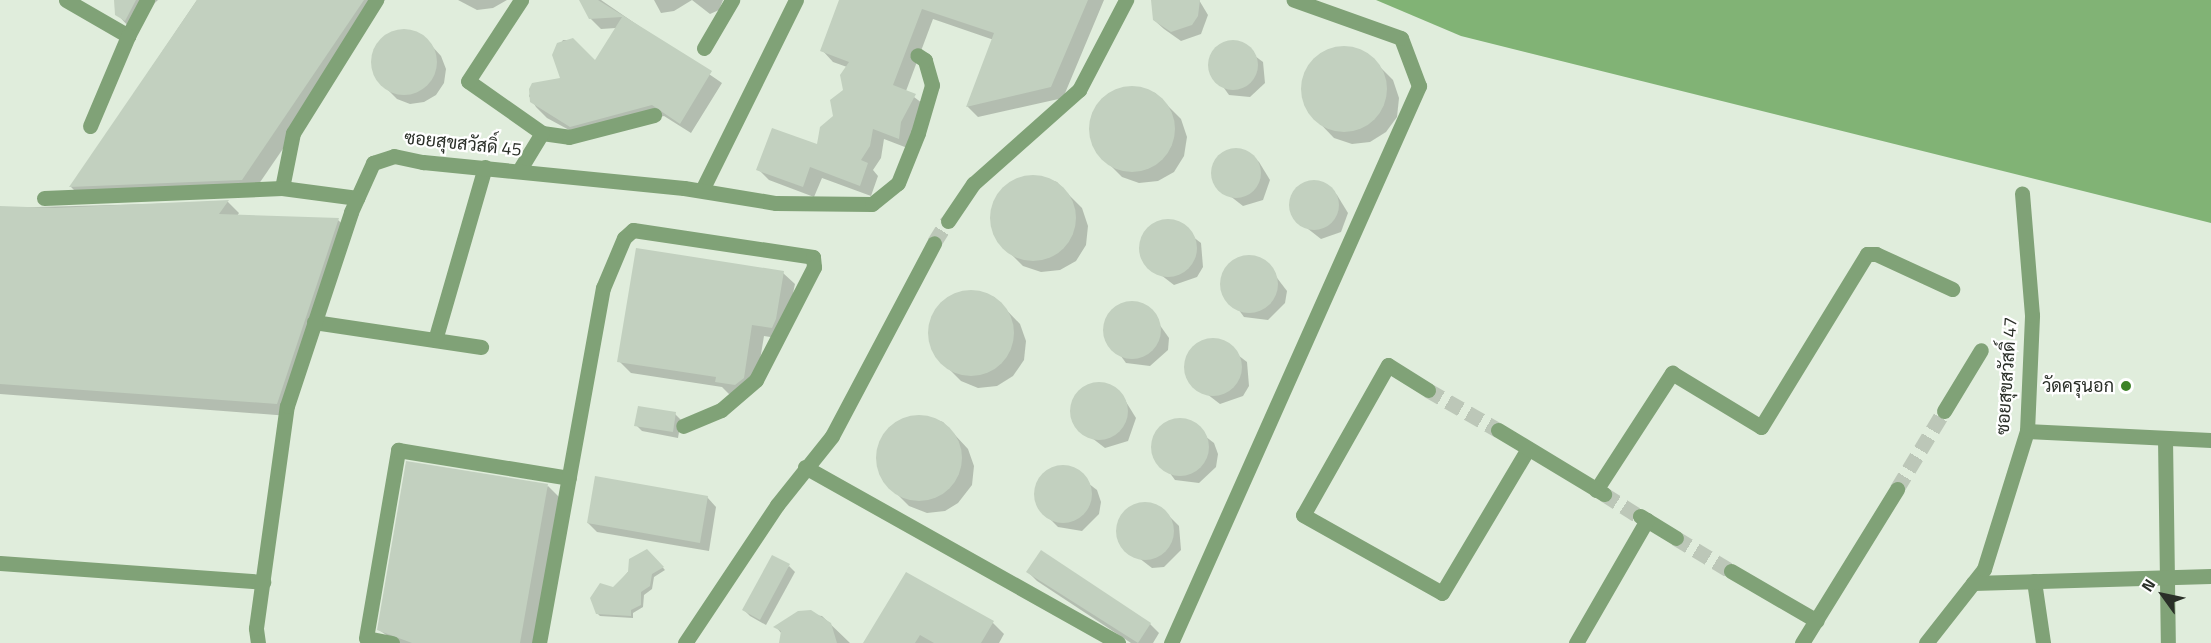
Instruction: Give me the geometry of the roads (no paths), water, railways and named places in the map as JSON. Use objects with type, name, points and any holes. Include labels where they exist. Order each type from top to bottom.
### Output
[{"type":"street","points":[[66,0],[128,36]]},
{"type":"street","points":[[90,126],[128,36],[147,0]]},
{"type":"street","points":[[282,188],[293,133],[376,0]]},
{"type":"street","points":[[521,0],[468,81],[542,133],[569,137],[654,115]]},
{"type":"street","points":[[704,48],[732,0]]},
{"type":"street","points":[[702,190],[796,0]]},
{"type":"street","points":[[948,221],[973,184],[1079,90],[1126,0]]},
{"type":"street","points":[[1171,643],[1419,86],[1401,38],[1294,0]]},
{"type":"street","name":"ซอยสุขสวัสดิ์ 45","points":[[258,643],[263,582],[287,406],[357,198],[373,163],[383,157],[520,169],[702,190],[776,202],[872,204],[883,198],[898,183],[906,166],[932,85],[925,60],[917,55]]},
{"type":"street","points":[[520,169],[542,133]]},
{"type":"street","points":[[435,340],[485,167]]},
{"type":"street","points":[[44,198],[282,188],[357,198]]},
{"type":"street","name":"ซอยสุขสวัสดิ์ 47","points":[[1926,643],[1984,568],[2027,431],[2031,315],[2022,193]]},
{"type":"street","points":[[539,643],[603,288],[624,238],[633,230],[813,258],[814,267],[756,380],[721,410],[682,426]]},
{"type":"street","points":[[685,643],[805,467],[831,436],[934,243]]},
{"type":"street","points":[[1498,430],[1600,492],[1672,373],[1761,427],[1867,254],[1876,254],[1952,289]]},
{"type":"street","points":[[314,322],[481,347]]},
{"type":"street","points":[[1944,411],[1981,350]]},
{"type":"street","points":[[1428,390],[1388,365],[1303,515],[1442,593],[1528,449]]},
{"type":"street","points":[[2027,431],[2211,440]]},
{"type":"street","points":[[2165,438],[2170,576],[2168,643]]},
{"type":"street","points":[[392,643],[366,638],[398,450],[569,478]]},
{"type":"street","points":[[805,467],[1118,643]]},
{"type":"street","points":[[1802,643],[1898,489]]},
{"type":"street","points":[[1576,643],[1643,518],[1676,538]]},
{"type":"street","points":[[0,563],[263,582]]},
{"type":"street","points":[[1731,571],[1817,621]]},
{"type":"street","points":[[1973,583],[2211,576]]},
{"type":"street","points":[[2034,581],[2043,643]]},
{"type":"tunnel","points":[[934,243],[948,221]]},
{"type":"tunnel","points":[[1428,390],[1498,430]]},
{"type":"tunnel","points":[[1897,489],[1944,411]]},
{"type":"tunnel","points":[[1604,494],[1639,516]]},
{"type":"tunnel","points":[[1676,538],[1731,571]]},
{"type":"place","name":"วัดครุนอก","points":[[2126,386]]}]
